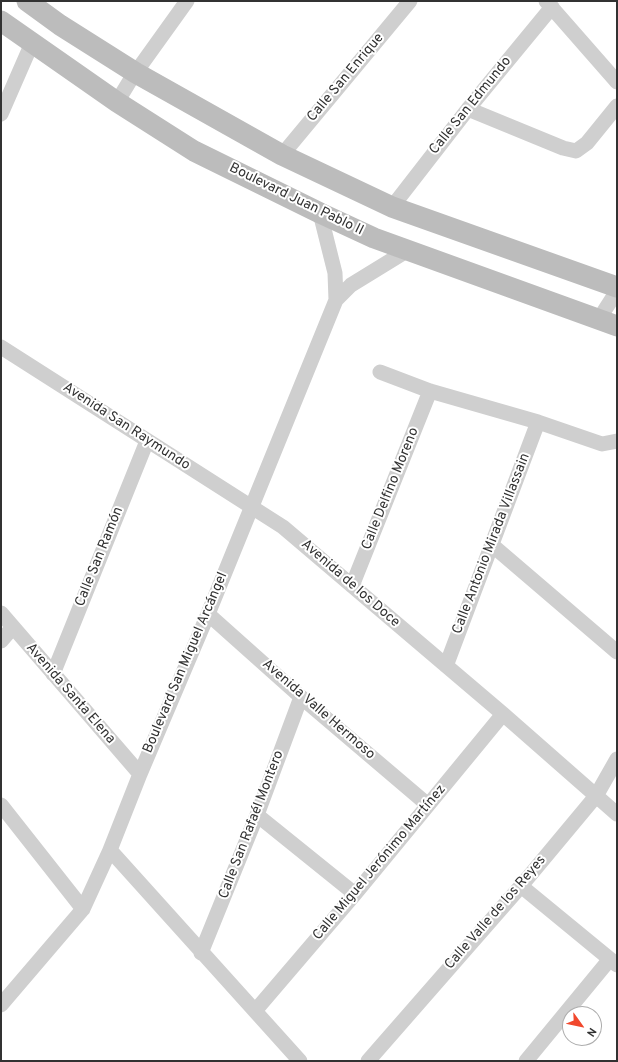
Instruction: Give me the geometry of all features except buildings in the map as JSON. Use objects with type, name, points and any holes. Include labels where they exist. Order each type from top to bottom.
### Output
[{"type":"street","points":[[27,1],[134,76],[282,155],[392,207],[617,287]]},
{"type":"street","points":[[120,97],[187,1]]},
{"type":"street","name":"Calle San Enrique","points":[[282,155],[410,1]]},
{"type":"street","points":[[549,4],[617,82]]},
{"type":"street","name":"Calle San Edmundo","points":[[392,207],[549,4]]},
{"type":"street","name":"Boulevard Juan Pablo II","points":[[1,21],[32,43],[120,97],[194,151],[374,238],[608,322]]},
{"type":"street","points":[[1,114],[32,43]]},
{"type":"street","points":[[468,109],[563,148],[576,151],[587,143],[617,106]]},
{"type":"street","name":"Boulevard San Miguel Arcángel","points":[[320,213],[335,273],[336,300]]},
{"type":"street","name":"Boulevard San Miguel Arcángel","points":[[1,1004],[83,909],[110,850],[336,300],[356,281],[408,250]]},
{"type":"street","points":[[608,322],[617,291]]},
{"type":"street","name":"Avenida San Raymundo","points":[[1,347],[251,507]]},
{"type":"street","points":[[380,372],[430,391],[538,422],[602,444],[617,441]]},
{"type":"street","name":"Calle Delfino Moreno","points":[[352,586],[430,391]]},
{"type":"street","name":"Calle Antonio Mirada Villassain","points":[[446,666],[538,422]]},
{"type":"street","name":"Calle San Ramón","points":[[53,674],[147,441]]},
{"type":"street","name":"Avenida de los Doce","points":[[251,507],[283,527],[503,714]]},
{"type":"street","points":[[492,545],[617,652]]},
{"type":"street","name":"Avenida Santa Elena","points":[[1,613],[140,774]]},
{"type":"street","name":"Avenida Valle Hermoso","points":[[208,614],[301,697],[428,805]]},
{"type":"street","points":[[1,641],[13,627]]},
{"type":"street","name":"Calle San Rafaél Montero","points":[[201,953],[257,815],[301,697]]},
{"type":"street","points":[[503,714],[617,814]]},
{"type":"street","name":"Calle Miguel Jerónimo Martínez","points":[[255,1011],[355,894],[503,714]]},
{"type":"street","name":"Calle Valle de los Reyes","points":[[368,1061],[521,886],[596,796],[617,759]]},
{"type":"street","points":[[1,805],[83,909]]},
{"type":"street","points":[[257,815],[355,894]]},
{"type":"street","points":[[110,850],[201,953],[300,1061]]},
{"type":"street","points":[[521,886],[613,962],[526,1061]]}]
